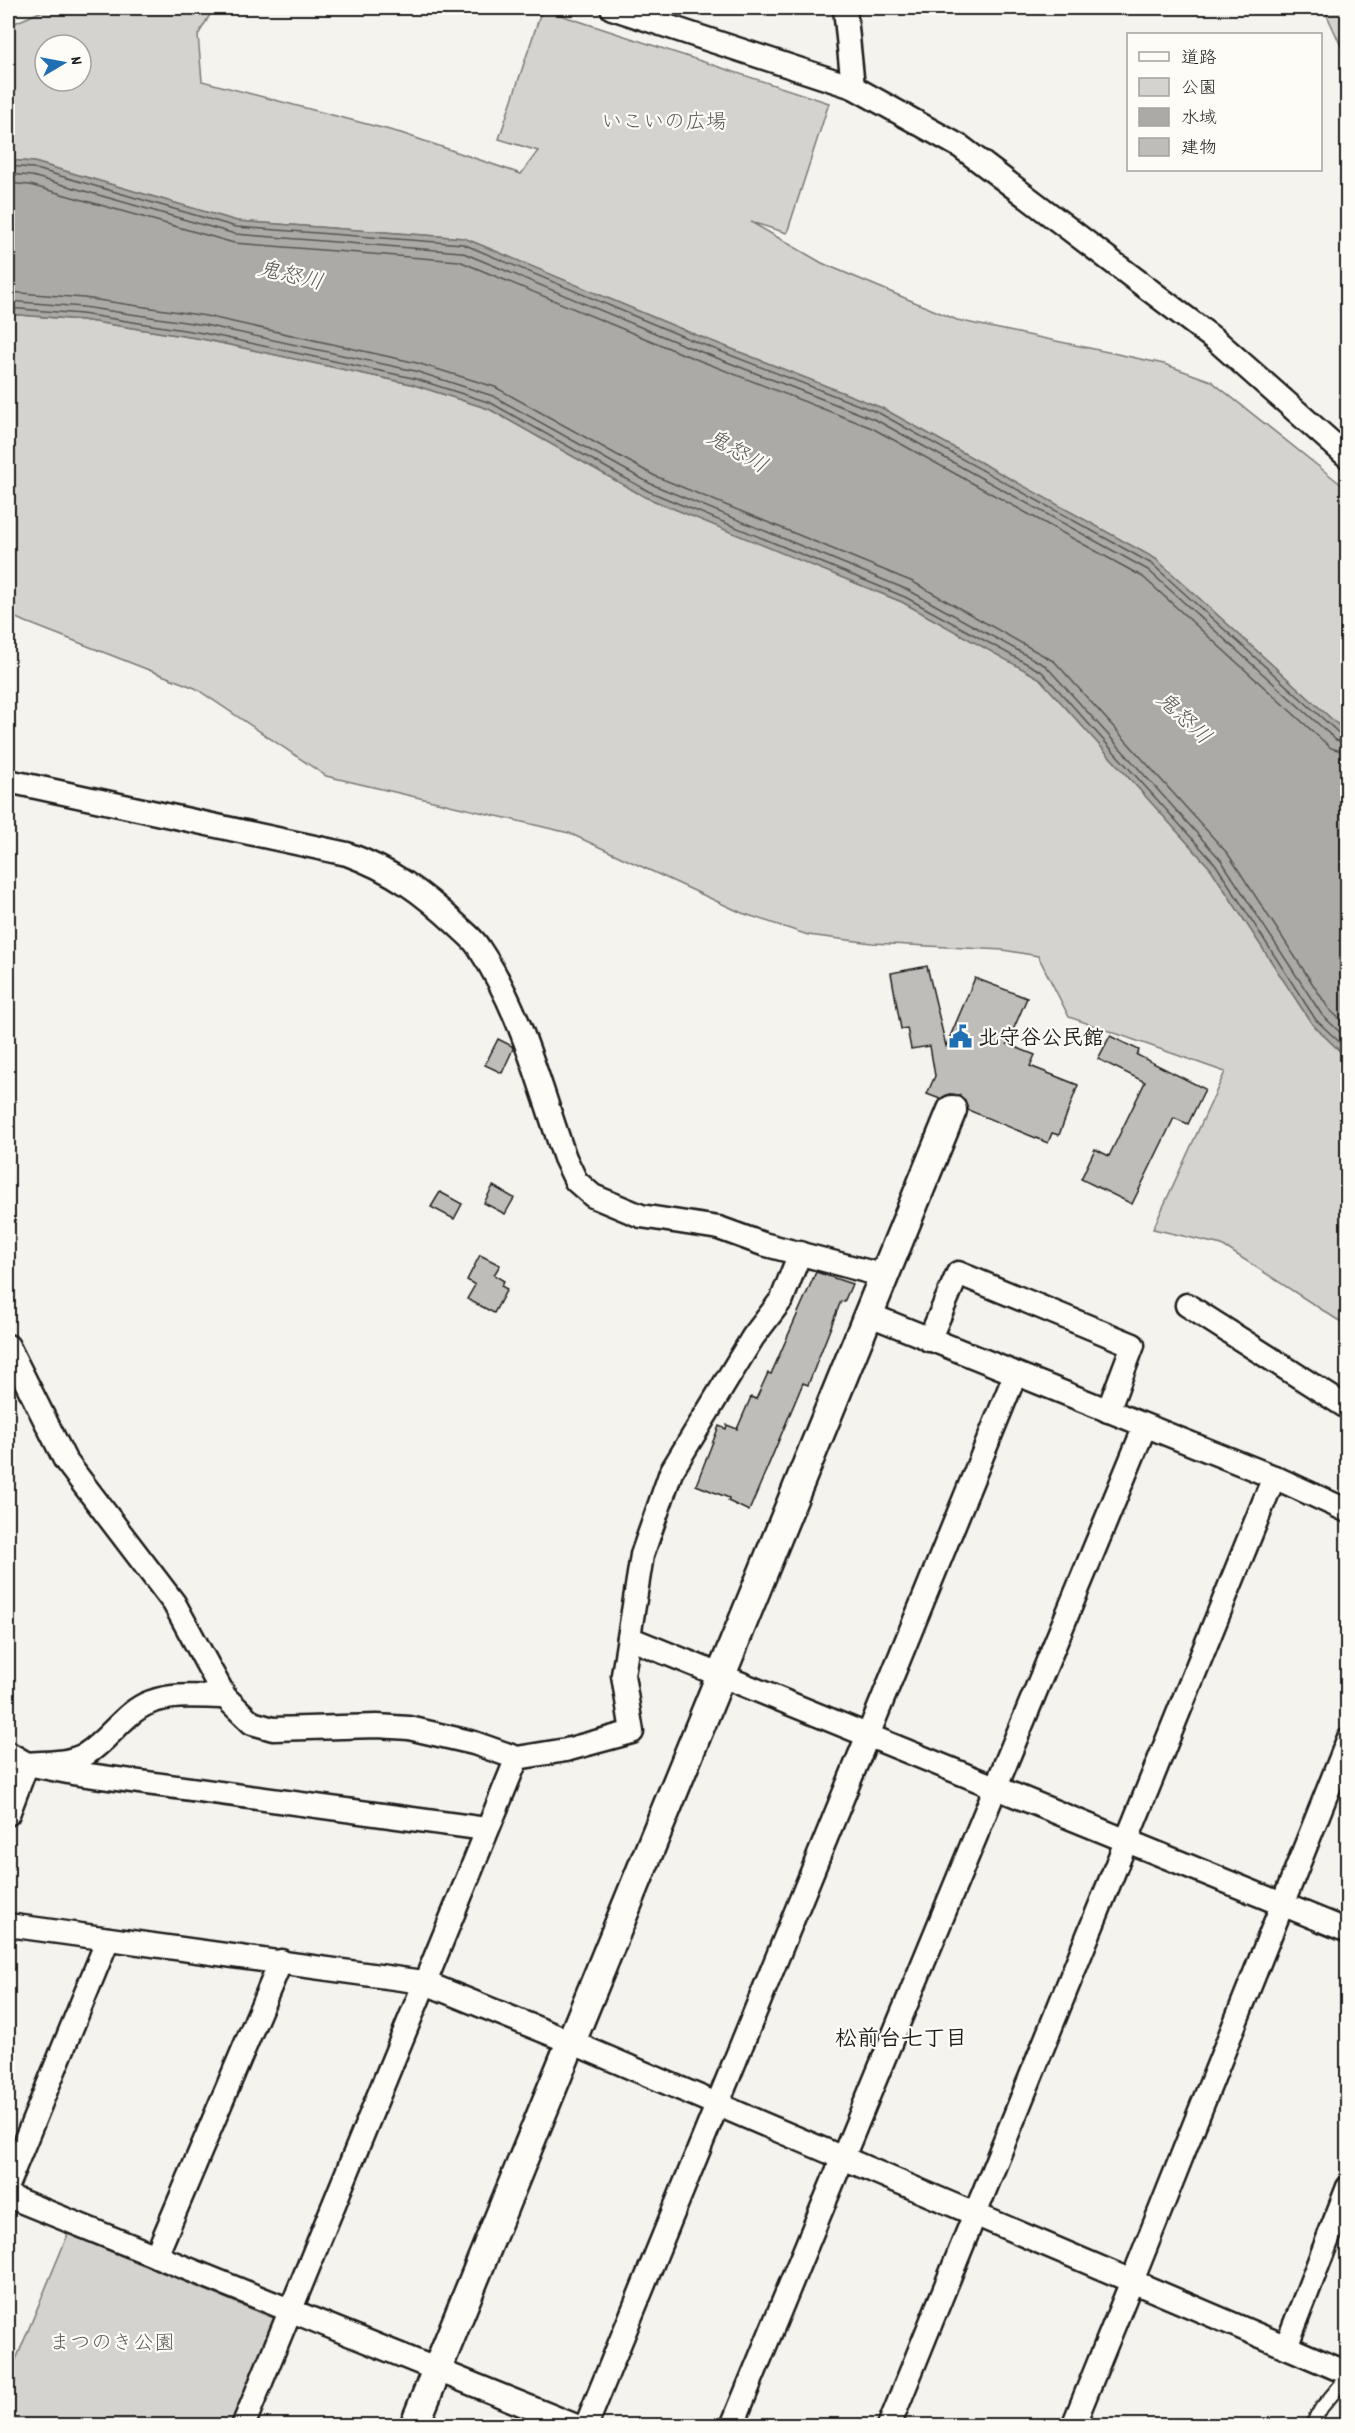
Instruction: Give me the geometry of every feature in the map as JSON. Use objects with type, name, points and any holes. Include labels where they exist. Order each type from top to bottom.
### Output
[{"type":"street","points":[[612,8],[853,87],[961,147],[1218,342],[1343,446]]},
{"type":"street","points":[[845,8],[853,87]]},
{"type":"street","points":[[8,781],[347,855],[379,866],[409,885],[478,945],[502,986],[565,1158],[576,1181],[593,1196],[641,1216],[719,1228],[763,1244],[885,1276]]},
{"type":"street","points":[[414,2426],[952,1110]]},
{"type":"street","points":[[8,1346],[65,1460],[174,1603],[225,1697],[252,1723],[273,1730],[377,1726],[410,1728],[474,1743],[517,1758],[566,1750],[632,1732],[623,1675],[642,1555],[671,1472],[753,1337],[782,1299],[800,1253]]},
{"type":"street","points":[[929,1340],[958,1273],[1133,1345],[1107,1411]]},
{"type":"street","points":[[1187,1305],[1347,1408]]},
{"type":"street","points":[[870,1315],[1274,1477],[1347,1511]]},
{"type":"street","points":[[586,2426],[1015,1375]]},
{"type":"street","points":[[732,2426],[1145,1426]]},
{"type":"street","points":[[889,2426],[1274,1477]]},
{"type":"street","points":[[629,1638],[1347,1931]]},
{"type":"street","points":[[17,1759],[72,1760],[86,1754],[149,1702],[167,1697],[225,1697]]},
{"type":"street","points":[[1073,2426],[1347,1740]]},
{"type":"street","points":[[243,2426],[423,1982],[517,1758]]},
{"type":"street","points":[[8,1814],[17,1759]]},
{"type":"street","points":[[17,1759],[73,1773],[486,1829]]},
{"type":"street","points":[[8,1925],[423,1982],[571,2042],[1338,2369],[1347,2368]]},
{"type":"street","points":[[8,2182],[108,1939]]},
{"type":"street","points":[[156,2256],[281,1961]]},
{"type":"street","points":[[1286,2347],[1347,2187]]},
{"type":"street","points":[[8,2196],[576,2426]]},
{"type":"lane","points":[[1311,2426],[1322,2407],[1347,2376]]},
{"type":"green space","name":"いこいの広場","points":[[49,8],[214,8],[198,35],[202,81],[401,133],[521,174],[538,151],[499,139],[542,9],[829,103],[787,233],[751,222],[822,263],[957,320],[1164,364],[1211,381],[1347,489],[1347,733],[1156,559],[882,408],[691,333],[464,238],[237,221],[34,162],[8,160],[8,26]]},
{"type":"green space","points":[[1329,8],[1347,8],[1347,59],[1325,11]]},
{"type":"green space","points":[[8,314],[82,320],[202,339],[411,384],[489,409],[645,497],[902,602],[1039,678],[1211,869],[1312,1024],[1347,1058],[1347,1326],[1222,1245],[1153,1229],[1225,1072],[1069,1017],[1038,956],[1003,950],[872,943],[808,935],[742,913],[569,833],[326,776],[195,688],[8,615]]},
{"type":"green space","name":"まつのき公園","points":[[68,2234],[276,2319],[234,2425],[8,2426],[8,2379]]},
{"type":"water","name":"鬼怒川","points":[[8,160],[34,162],[237,221],[464,238],[691,333],[882,408],[1156,559],[1347,733],[1347,1058],[1312,1024],[1211,869],[1039,678],[902,602],[645,497],[489,409],[411,384],[202,339],[82,320],[8,314]]},
{"type":"building","name":"北守谷公民館","points":[[927,966],[946,1046],[975,978],[1027,998],[1007,1044],[1035,1055],[1030,1066],[1078,1085],[1059,1135],[1052,1133],[1048,1143],[968,1110],[965,1100],[959,1095],[949,1094],[940,1099],[927,1094],[935,1076],[930,1046],[911,1049],[907,1028],[901,1029],[891,973]]},
{"type":"building","points":[[1110,1036],[1139,1050],[1137,1055],[1205,1089],[1188,1124],[1174,1118],[1132,1204],[1081,1179],[1095,1149],[1109,1156],[1145,1082],[1098,1059]]},
{"type":"building","points":[[498,1039],[512,1046],[513,1049],[502,1073],[485,1065]]},
{"type":"building","points":[[493,1186],[514,1198],[505,1214],[484,1203]]},
{"type":"building","points":[[440,1192],[462,1204],[454,1219],[431,1207]]},
{"type":"building","points":[[480,1255],[500,1265],[494,1275],[504,1281],[501,1286],[507,1289],[494,1313],[467,1299],[475,1285],[467,1280]]},
{"type":"building","points":[[816,1272],[852,1284],[844,1302],[841,1301],[808,1385],[803,1383],[749,1511],[728,1501],[729,1498],[696,1485],[719,1426],[726,1429],[727,1425],[737,1429],[751,1397],[756,1399],[768,1373],[771,1374]]},
{"type":"place","name":"北守谷公民館","points":[[960,1037]]},
{"type":"district","name":"松前台七丁目","points":[[901,2037]]}]
